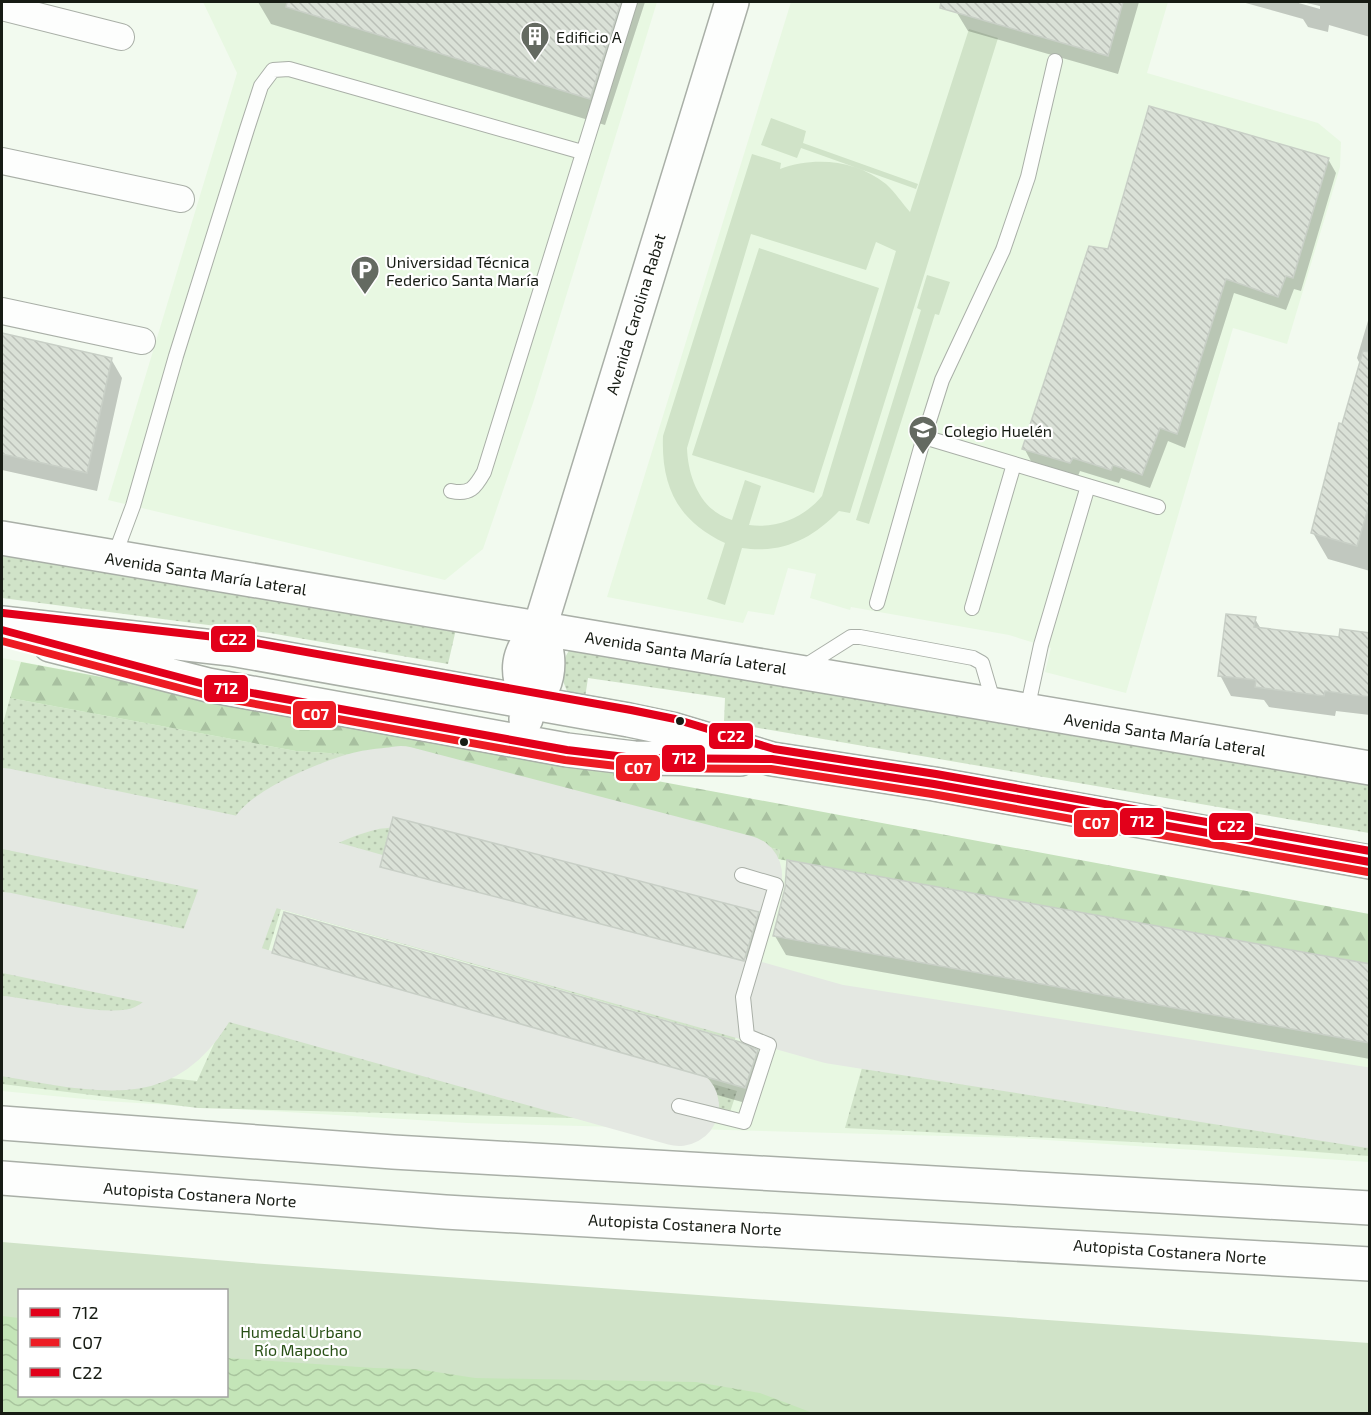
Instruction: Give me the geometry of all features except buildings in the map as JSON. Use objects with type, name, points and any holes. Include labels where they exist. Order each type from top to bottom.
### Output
[{"type":"main road","name":"Avenida Carolina Rabat","points":[[529,703],[518,681],[524,644],[540,627],[732,2]]},
{"type":"main road","name":"Avenida Santa María Lateral","points":[[2,538],[799,670],[994,704],[1027,712],[1370,768]]},
{"type":"main road","points":[[2,623],[231,649],[672,729],[772,759],[934,784],[1370,862]]},
{"type":"main road","points":[[2,630],[58,648],[208,685],[522,741],[634,758],[772,759]]},
{"type":"main road","points":[[522,741],[529,703]]},
{"type":"main road","points":[[2,1123],[393,1152],[1370,1208]]},
{"type":"main road","name":"Autopista Costanera Norte","points":[[2,1178],[445,1212],[1370,1264]]},
{"type":"street","points":[[2,7],[121,37]]},
{"type":"street","points":[[2,161],[181,199]]},
{"type":"street","points":[[2,311],[142,341]]},
{"type":"lane","points":[[451,491],[463,494],[471,491],[484,472],[630,2]]},
{"type":"lane","points":[[877,603],[942,380],[1003,250],[1024,187],[1055,61]]},
{"type":"lane","points":[[114,558],[133,506],[176,356],[247,129],[261,87],[273,70],[290,69],[582,152]]},
{"type":"lane","points":[[924,436],[1158,507]]},
{"type":"lane","points":[[972,608],[1014,464]]},
{"type":"lane","points":[[1027,712],[1041,645],[1088,486]]},
{"type":"lane","points":[[799,670],[851,637],[860,637],[974,658],[982,663],[994,704]]},
{"type":"lane","points":[[679,1106],[744,1122],[769,1045],[747,1036],[743,997],[776,885],[742,875]]},
{"type":"shaded area","name":"Universidad Técnica Federico Santa María","points":[[203,2],[657,2],[534,400],[483,549],[445,580],[108,500],[237,73]]},
{"type":"shaded area","name":"Colegio Huelén","points":[[791,2],[1168,2],[1147,73],[1318,123],[1341,142],[1340,167],[1287,344],[1233,328],[1126,693],[1045,672],[1051,648],[1009,635],[851,607],[850,610],[810,598],[816,574],[788,568],[774,615],[748,611],[743,623],[607,597]]},
{"type":"shaded area","points":[[2,658],[984,844],[1369,914],[1369,1162],[1018,1138],[467,1123],[105,1101],[2,1091]]},
{"type":"green space","points":[[969,29],[998,38],[850,513],[839,511],[807,537],[783,546],[770,549],[742,548],[725,605],[707,599],[725,543],[695,524],[676,500],[665,471],[663,436],[752,154],[781,163],[780,169],[807,162],[849,165],[886,184],[910,212]],"holes":[[[751,234],[866,270],[876,242],[896,251],[822,496],[807,510],[790,520],[770,525],[749,525],[761,486],[745,480],[732,520],[721,516],[704,501],[698,492],[690,471],[687,448]]]},
{"type":"green space","points":[[771,118],[806,131],[803,143],[918,184],[916,189],[801,148],[797,158],[761,145]]},
{"type":"green space","points":[[759,248],[879,288],[814,493],[692,455]]},
{"type":"green space","points":[[927,275],[950,282],[939,315],[935,314],[869,524],[856,520],[921,310],[917,308]]},
{"type":"green space","points":[[2,550],[456,629],[448,664],[270,633],[2,598]]},
{"type":"green space","points":[[573,646],[1368,784],[1369,833],[724,722],[725,698],[588,678],[585,698],[570,696],[562,677],[562,670],[565,658]]},
{"type":"green space","points":[[21,662],[1369,914],[1369,964],[778,859],[780,850],[460,767],[376,756],[296,751],[10,698]]},
{"type":"green space","points":[[10,698],[296,751],[376,756],[460,767],[780,850],[774,877],[395,776],[330,789],[293,804],[261,830],[245,849],[2,800],[2,727]]},
{"type":"green space","points":[[401,801],[764,896],[759,913],[381,867],[746,962],[739,983],[306,861],[306,832],[352,811]]},
{"type":"green space","points":[[2,823],[179,858],[201,865],[211,874],[218,897],[213,923],[198,959],[2,915]]},
{"type":"green space","points":[[267,884],[740,1013],[735,1040],[281,909],[267,956],[737,1091],[730,1112],[235,966],[257,892]]},
{"type":"green space","points":[[2,951],[167,986],[136,1015],[104,1027],[53,1030],[2,1023]]},
{"type":"green space","points":[[234,1000],[683,1121],[198,1108],[2,1084],[2,1060],[197,1081]]},
{"type":"green space","points":[[867,1050],[1369,1131],[1369,1156],[1277,1149],[845,1128]]},
{"type":"green space","name":"Humedal Urbano Río Mapocho","points":[[2,1242],[252,1263],[1369,1343],[1369,1413],[2,1413]]},
{"type":"water","points":[[2,1316],[18,1318],[18,1397],[228,1397],[228,1358],[417,1369],[475,1378],[696,1382],[760,1393],[813,1413],[2,1413]]},
{"type":"taxiway","points":[[2,1036],[102,1050],[133,1049],[161,1038],[184,1018],[201,990],[216,958],[254,860],[271,836],[279,829],[318,808],[370,790],[401,786],[742,875]]},
{"type":"taxiway","points":[[2,808],[253,860],[834,1024],[1370,1108]]},
{"type":"taxiway","points":[[2,932],[209,975],[679,1106]]},
{"type":"transit line","name":"C22","points":[[3,613],[233,639],[631,710],[675,719],[774,749],[936,774],[1370,851]]},
{"type":"transit line","name":"712","points":[[2,630],[208,685],[567,750],[634,758],[772,759],[934,784],[1370,862]]},
{"type":"transit line","name":"C07","points":[[2,641],[206,695],[565,760],[634,768],[771,769],[932,794],[1368,872]]},
{"type":"place","name":"Edificio A","points":[[535,62]]},
{"type":"place","name":"Universidad Técnica Federico Santa María","points":[[365,296]]},
{"type":"place","name":"Colegio Huelén","points":[[923,456]]}]
